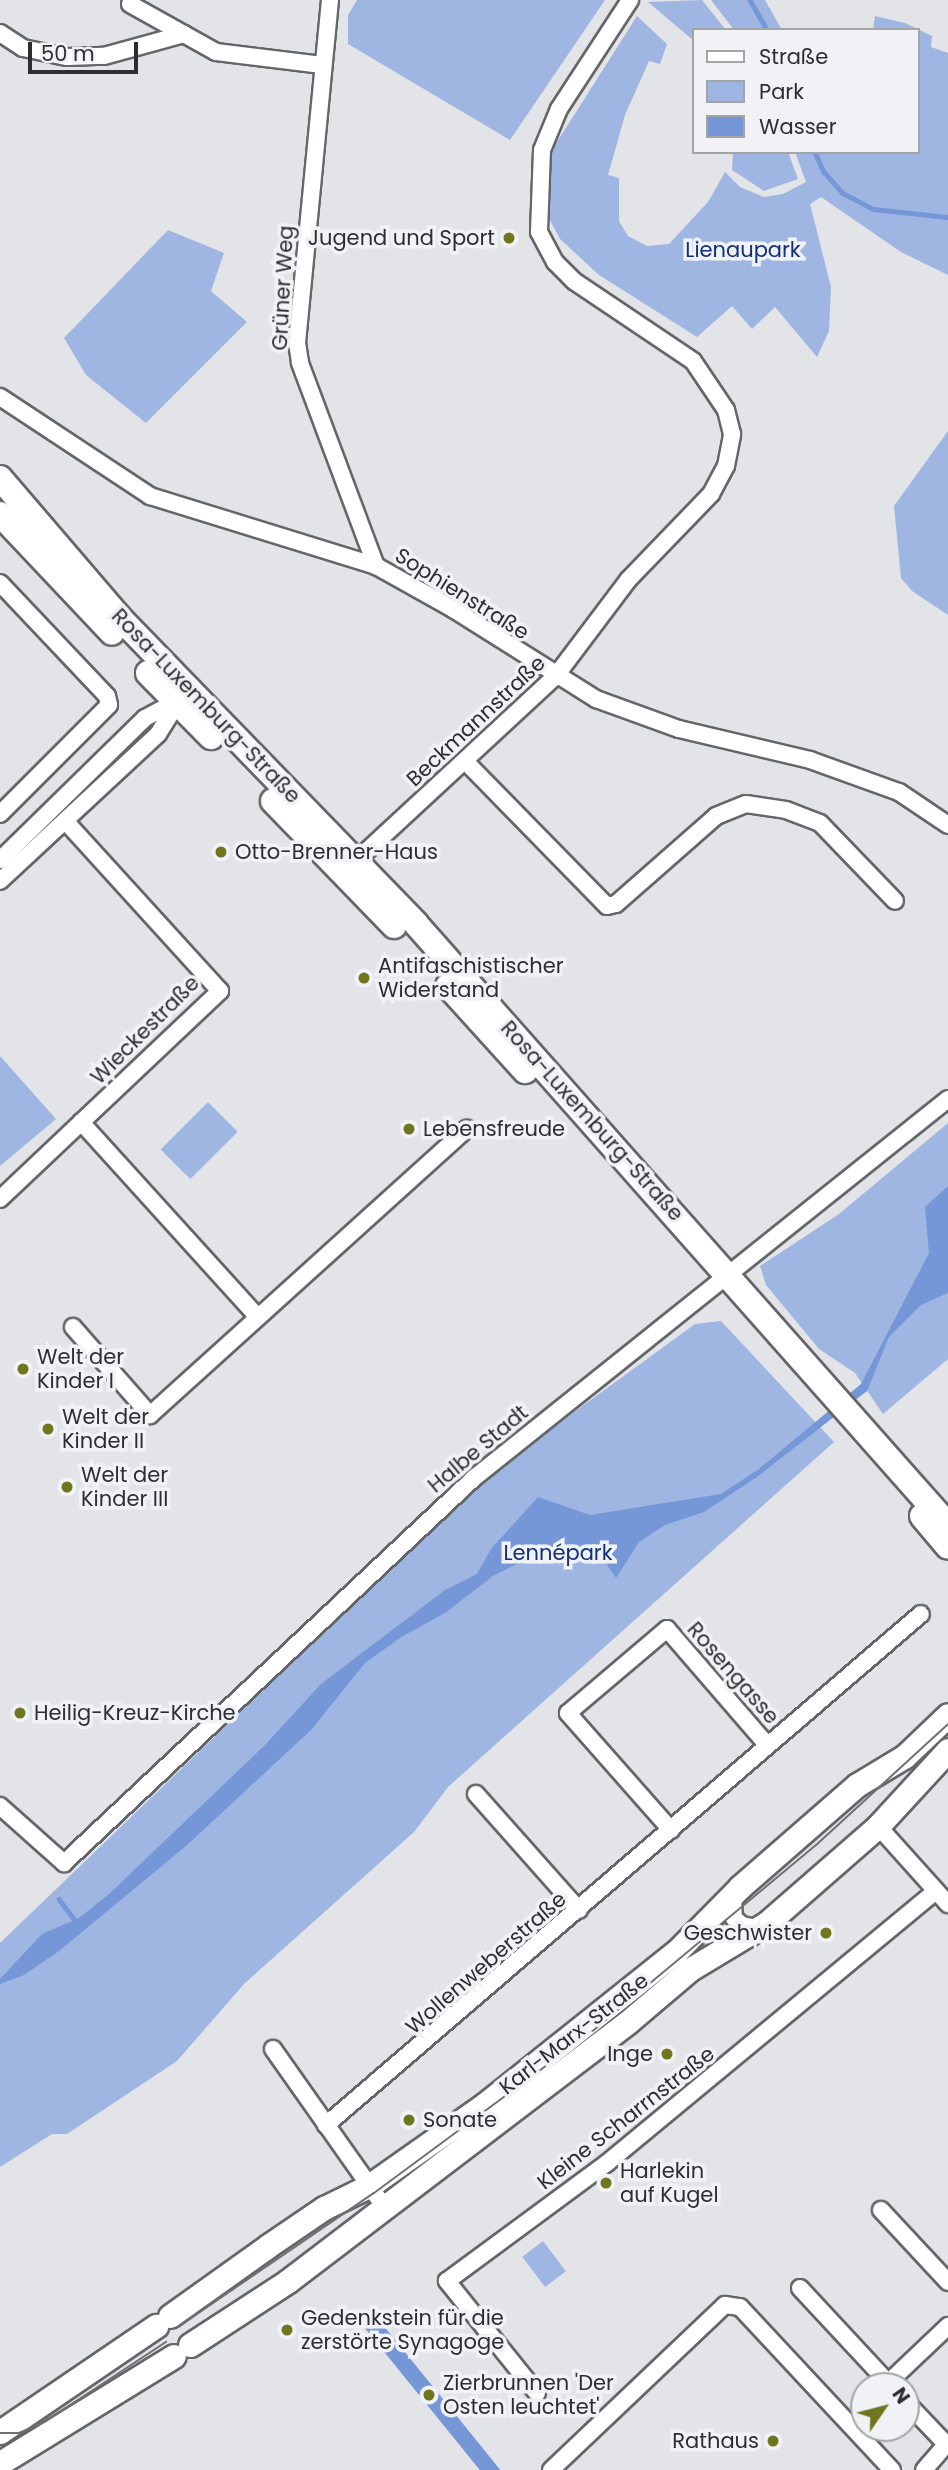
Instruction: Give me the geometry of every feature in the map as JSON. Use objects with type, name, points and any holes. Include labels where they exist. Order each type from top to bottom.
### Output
[{"type":"main road","name":"Rosa-Luxemburg-Straße","points":[[0,478],[183,698]]},
{"type":"main road","name":"Rosa-Luxemburg-Straße","points":[[0,514],[345,862],[850,1422],[948,1525]]},
{"type":"main road","name":"Rosa-Luxemburg-Straße","points":[[850,1422],[948,1547]]},
{"type":"street","name":"Grüner Weg","points":[[330,0],[297,343],[300,363],[376,566]]},
{"type":"street","name":"Beckmannstraße","points":[[345,862],[466,761],[555,677],[628,580],[711,494],[726,466],[732,434],[726,410],[693,360],[574,281],[555,262],[539,232],[537,208],[547,139],[559,109],[630,0]]},
{"type":"street","points":[[130,4],[216,52],[322,65]]},
{"type":"street","points":[[0,33],[23,48],[67,57],[104,56],[184,34]]},
{"type":"street","name":"Sophienstraße","points":[[0,397],[96,463],[165,503],[376,566],[453,609],[555,677],[636,715],[810,760],[899,792],[948,825]]},
{"type":"street","points":[[0,583],[107,696],[109,705],[0,814]]},
{"type":"street","points":[[0,881],[158,734],[183,698]]},
{"type":"street","points":[[0,860],[145,718],[183,698]]},
{"type":"street","points":[[466,761],[607,906],[616,904],[716,816],[746,804],[786,810],[820,823],[895,901]]},
{"type":"street","name":"Wieckestraße","points":[[0,1199],[220,991],[66,822]]},
{"type":"street","name":"Halbe Stadt","points":[[0,1806],[64,1863],[474,1478],[948,1099]]},
{"type":"street","points":[[81,1122],[258,1317]]},
{"type":"street","points":[[73,1327],[150,1415],[467,1129]]},
{"type":"street","name":"Wollenweberstraße","points":[[326,2125],[921,1614]]},
{"type":"street","name":"Rosengasse","points":[[671,1830],[568,1713],[667,1629],[767,1745]]},
{"type":"street","name":"Karl-Marx-Straße","points":[[0,2432],[324,2208],[369,2186],[484,2105],[684,1946],[733,1895],[857,1785],[905,1756],[948,1715]]},
{"type":"street","name":"Karl-Marx-Straße","points":[[0,2463],[182,2351],[288,2281],[689,1970],[758,1928],[878,1826],[913,1783],[948,1750]]},
{"type":"street","points":[[476,1794],[579,1910]]},
{"type":"street","points":[[878,1826],[948,1904]]},
{"type":"street","name":"Kleine Scharrnstraße","points":[[537,2393],[447,2281],[607,2163],[936,1891]]},
{"type":"street","points":[[733,1895],[734,1918],[742,1926],[758,1928]]},
{"type":"street","points":[[273,2049],[385,2208]]},
{"type":"street","points":[[881,2210],[948,2282]]},
{"type":"street","points":[[800,2288],[879,2372]]},
{"type":"street","points":[[552,2470],[725,2305],[740,2307],[892,2470]]},
{"type":"street","points":[[902,2372],[948,2326]]},
{"type":"street","points":[[920,2416],[947,2443],[924,2470]]},
{"type":"green space","points":[[357,0],[605,0],[510,140],[348,44],[348,15]]},
{"type":"green space","points":[[702,0],[724,28],[692,28],[692,39],[648,2]]},
{"type":"green space","points":[[711,0],[765,0],[781,28],[732,28]]},
{"type":"green space","name":"Lienaupark","points":[[637,16],[667,44],[660,64],[649,61],[625,115],[608,175],[619,178],[619,221],[628,236],[647,246],[669,244],[708,202],[725,172],[740,187],[764,197],[783,194],[806,182],[796,154],[920,154],[920,30],[932,36],[931,47],[948,53],[948,275],[901,252],[821,197],[810,204],[831,287],[829,331],[817,357],[775,307],[752,329],[732,306],[697,337],[599,275],[560,239],[543,207],[550,153]]},
{"type":"green space","name":"Lienaupark","points":[[875,16],[915,28],[873,28]]},
{"type":"green space","points":[[733,154],[789,154],[798,179],[764,191],[732,170]]},
{"type":"green space","points":[[168,230],[224,253],[211,291],[247,322],[146,423],[86,375],[64,338]]},
{"type":"green space","points":[[948,431],[948,615],[912,591],[901,578],[894,506]]},
{"type":"green space","points":[[0,1056],[56,1119],[0,1166]]},
{"type":"green space","points":[[208,1102],[238,1132],[190,1179],[161,1149]]},
{"type":"green space","points":[[948,1123],[948,1359],[883,1414],[855,1373],[819,1349],[766,1285],[760,1266],[839,1214]]},
{"type":"green space","name":"Lennépark","points":[[721,1321],[834,1442],[448,1787],[414,1832],[244,1984],[177,2061],[67,2134],[52,2134],[0,2167],[0,1943],[485,1477],[695,1324]]},
{"type":"green space","points":[[543,2241],[566,2271],[545,2287],[522,2257]]},
{"type":"water","points":[[948,1186],[948,1293],[921,1305],[889,1337],[867,1391],[757,1477],[704,1512],[665,1525],[639,1542],[616,1578],[605,1562],[577,1544],[548,1548],[493,1576],[445,1613],[403,1636],[365,1663],[311,1730],[186,1846],[59,1951],[24,1975],[0,1984],[0,1979],[42,1934],[79,1918],[109,1894],[264,1746],[321,1684],[445,1590],[477,1574],[491,1549],[538,1497],[590,1515],[721,1494],[759,1469],[861,1384],[929,1253],[925,1207]]},
{"type":"water","name":"Zierbrunnen 'Der Osten leuchtet'","points":[[370,2309],[500,2470],[480,2470],[358,2319]]},
{"type":"waterway","points":[[750,0],[766,28]]},
{"type":"waterway","points":[[816,154],[824,172],[843,193],[873,209],[948,217]]},
{"type":"waterway","points":[[59,1899],[75,1920]]},
{"type":"tram line","points":[[178,2327],[374,2193],[589,2034],[816,1845],[948,1724]]},
{"type":"tram line","points":[[0,2433],[19,2433],[46,2421],[166,2342]]},
{"type":"place","name":"Jugend und Sport","points":[[509,238]]},
{"type":"place","name":"Otto-Brenner-Haus","points":[[221,852]]},
{"type":"place","name":"Antifaschistischer Widerstand","points":[[364,978]]},
{"type":"place","name":"Lebensfreude","points":[[409,1129]]},
{"type":"place","name":"Welt der Kinder I","points":[[23,1369]]},
{"type":"place","name":"Welt der Kinder II","points":[[48,1429]]},
{"type":"place","name":"Welt der Kinder III","points":[[67,1487]]},
{"type":"place","name":"Heilig-Kreuz-Kirche","points":[[20,1713]]},
{"type":"place","name":"Geschwister","points":[[826,1933]]},
{"type":"place","name":"Inge","points":[[667,2054]]},
{"type":"place","name":"Sonate","points":[[409,2120]]},
{"type":"place","name":"Harlekin auf Kugel","points":[[606,2183]]},
{"type":"place","name":"Gedenkstein für die zerstörte Synagoge","points":[[287,2330]]},
{"type":"place","name":"Zierbrunnen 'Der Osten leuchtet'","points":[[429,2395]]},
{"type":"place","name":"Rathaus","points":[[773,2441]]}]
